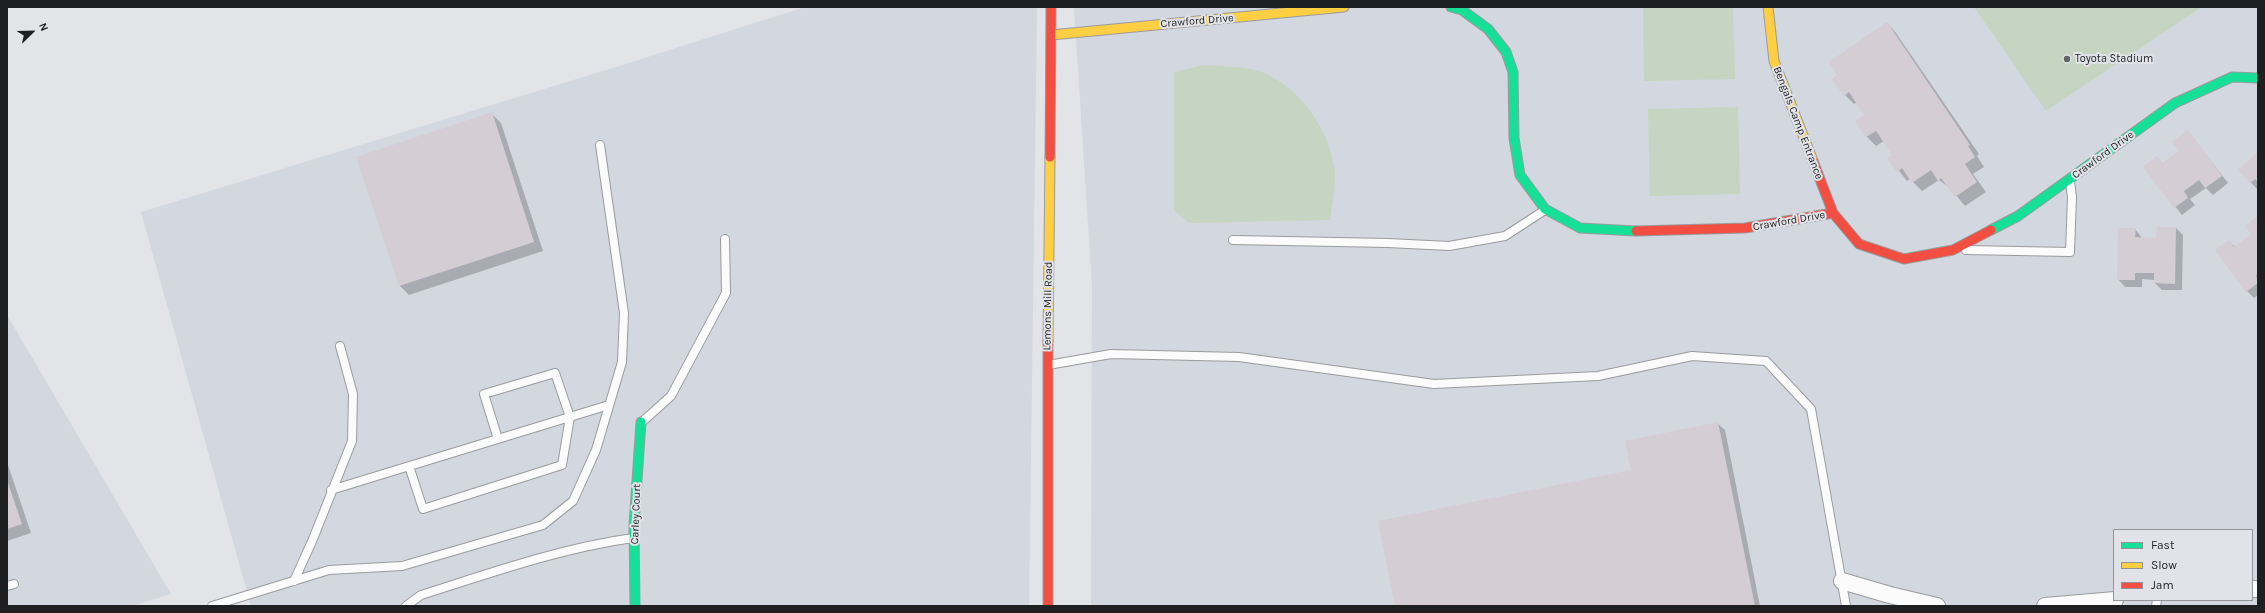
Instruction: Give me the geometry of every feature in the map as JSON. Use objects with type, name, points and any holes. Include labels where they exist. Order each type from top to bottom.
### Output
[{"type":"street","name":"Lemons Mill Road","points":[[1048,606],[1048,365],[1051,7]]},
{"type":"street","name":"Crawford Drive","points":[[1051,35],[1344,7]]},
{"type":"street","name":"Crawford Drive","points":[[1451,7],[1462,10],[1488,29],[1506,52],[1513,72],[1514,138],[1520,175],[1546,209],[1580,228],[1633,231],[1745,228],[1832,214],[1859,244],[1904,259],[1953,250],[2018,216],[2175,103],[2232,77],[2258,78]]},
{"type":"street","name":"Bengals Camp Entrance","points":[[1768,7],[1774,61],[1832,214]]},
{"type":"street","name":"Carley Court","points":[[635,606],[634,538],[641,422]]},
{"type":"street","points":[[1842,580],[1890,596],[1937,606]]},
{"type":"street","points":[[2045,606],[2113,600]]},
{"type":"lane","points":[[212,606],[329,570],[402,566],[543,525],[573,500],[596,450],[622,362],[624,313],[600,145]]},
{"type":"lane","points":[[1953,250],[2070,252],[2072,197],[2070,179]]},
{"type":"lane","points":[[1233,240],[1388,243],[1449,246],[1505,236],[1546,209]]},
{"type":"lane","points":[[641,422],[671,396],[726,293],[725,240]]},
{"type":"lane","points":[[294,581],[313,539],[331,490],[352,441],[353,394],[340,346]]},
{"type":"lane","points":[[1048,365],[1111,354],[1239,357],[1434,384],[1598,376],[1692,356],[1766,361],[1810,408],[1846,606]]},
{"type":"lane","points":[[409,466],[423,509],[562,465],[570,417],[555,373],[484,394],[498,439]]},
{"type":"lane","points":[[331,490],[609,405]]},
{"type":"lane","points":[[406,606],[421,595],[541,558],[609,541],[634,538]]},
{"type":"shaded area","points":[[805,7],[1037,7],[1029,606],[251,606],[141,212],[616,67]]},
{"type":"shaded area","points":[[2258,7],[2258,606],[1091,606],[1092,285],[1074,8]]},
{"type":"shaded area","points":[[7,315],[171,594],[132,606],[7,606]]},
{"type":"green space","points":[[1643,7],[1733,7],[1735,79],[1644,81]]},
{"type":"green space","name":"Toyota Stadium","points":[[1974,7],[2202,7],[2046,111]]},
{"type":"green space","points":[[1204,65],[1244,68],[1265,73],[1290,89],[1310,111],[1326,137],[1334,166],[1335,186],[1330,220],[1189,223],[1174,210],[1174,72]]},
{"type":"green space","points":[[1738,107],[1740,194],[1650,196],[1648,109]]},
{"type":"building","points":[[1887,22],[1970,145],[1968,146],[1975,157],[1965,164],[1977,182],[1955,197],[1941,178],[1938,181],[1931,170],[1912,183],[1902,168],[1897,172],[1887,158],[1892,155],[1876,131],[1866,137],[1855,121],[1864,115],[1849,92],[1844,96],[1832,79],[1837,75],[1829,62]]},
{"type":"building","points":[[492,112],[534,242],[399,286],[356,157]]},
{"type":"building","points":[[2188,130],[2222,176],[2205,188],[2199,180],[2184,191],[2188,198],[2174,208],[2143,167],[2157,156],[2162,163],[2179,151],[2172,142]]},
{"type":"building","points":[[2258,152],[2258,182],[2255,179],[2250,183],[2238,170]]},
{"type":"building","points":[[2258,216],[2258,274],[2256,275],[2258,283],[2246,292],[2215,250],[2229,240],[2234,247],[2251,234],[2245,226]]},
{"type":"building","points":[[2157,227],[2176,227],[2175,284],[2154,283],[2154,273],[2135,273],[2135,280],[2117,280],[2118,228],[2136,228],[2135,237],[2156,238]]},
{"type":"building","points":[[1718,422],[1755,606],[1395,606],[1378,521],[1631,470],[1625,441]]},
{"type":"building","points":[[7,480],[22,524],[7,529]]},
{"type":"traffic: fast","points":[[1451,7],[1462,10],[1488,29],[1506,52],[1513,72],[1514,138],[1520,175],[1545,209],[1580,228],[1636,231]]},
{"type":"traffic: fast","points":[[1991,230],[2018,216],[2175,103],[2232,77],[2258,78]]},
{"type":"traffic: fast","points":[[635,606],[634,525],[641,422]]},
{"type":"traffic: slow","points":[[1051,35],[1344,7]]},
{"type":"traffic: slow","points":[[1768,7],[1774,61],[1813,161]]},
{"type":"traffic: slow","points":[[1048,341],[1050,157]]},
{"type":"traffic: jam","points":[[1050,157],[1051,7]]},
{"type":"traffic: jam","points":[[1813,161],[1833,213],[1859,244],[1904,259],[1953,250],[1991,230]]},
{"type":"traffic: jam","points":[[1636,231],[1745,228],[1833,213]]},
{"type":"traffic: jam","points":[[1048,341],[1048,606]]},
{"type":"place","name":"Toyota Stadium","points":[[2067,59]]}]
